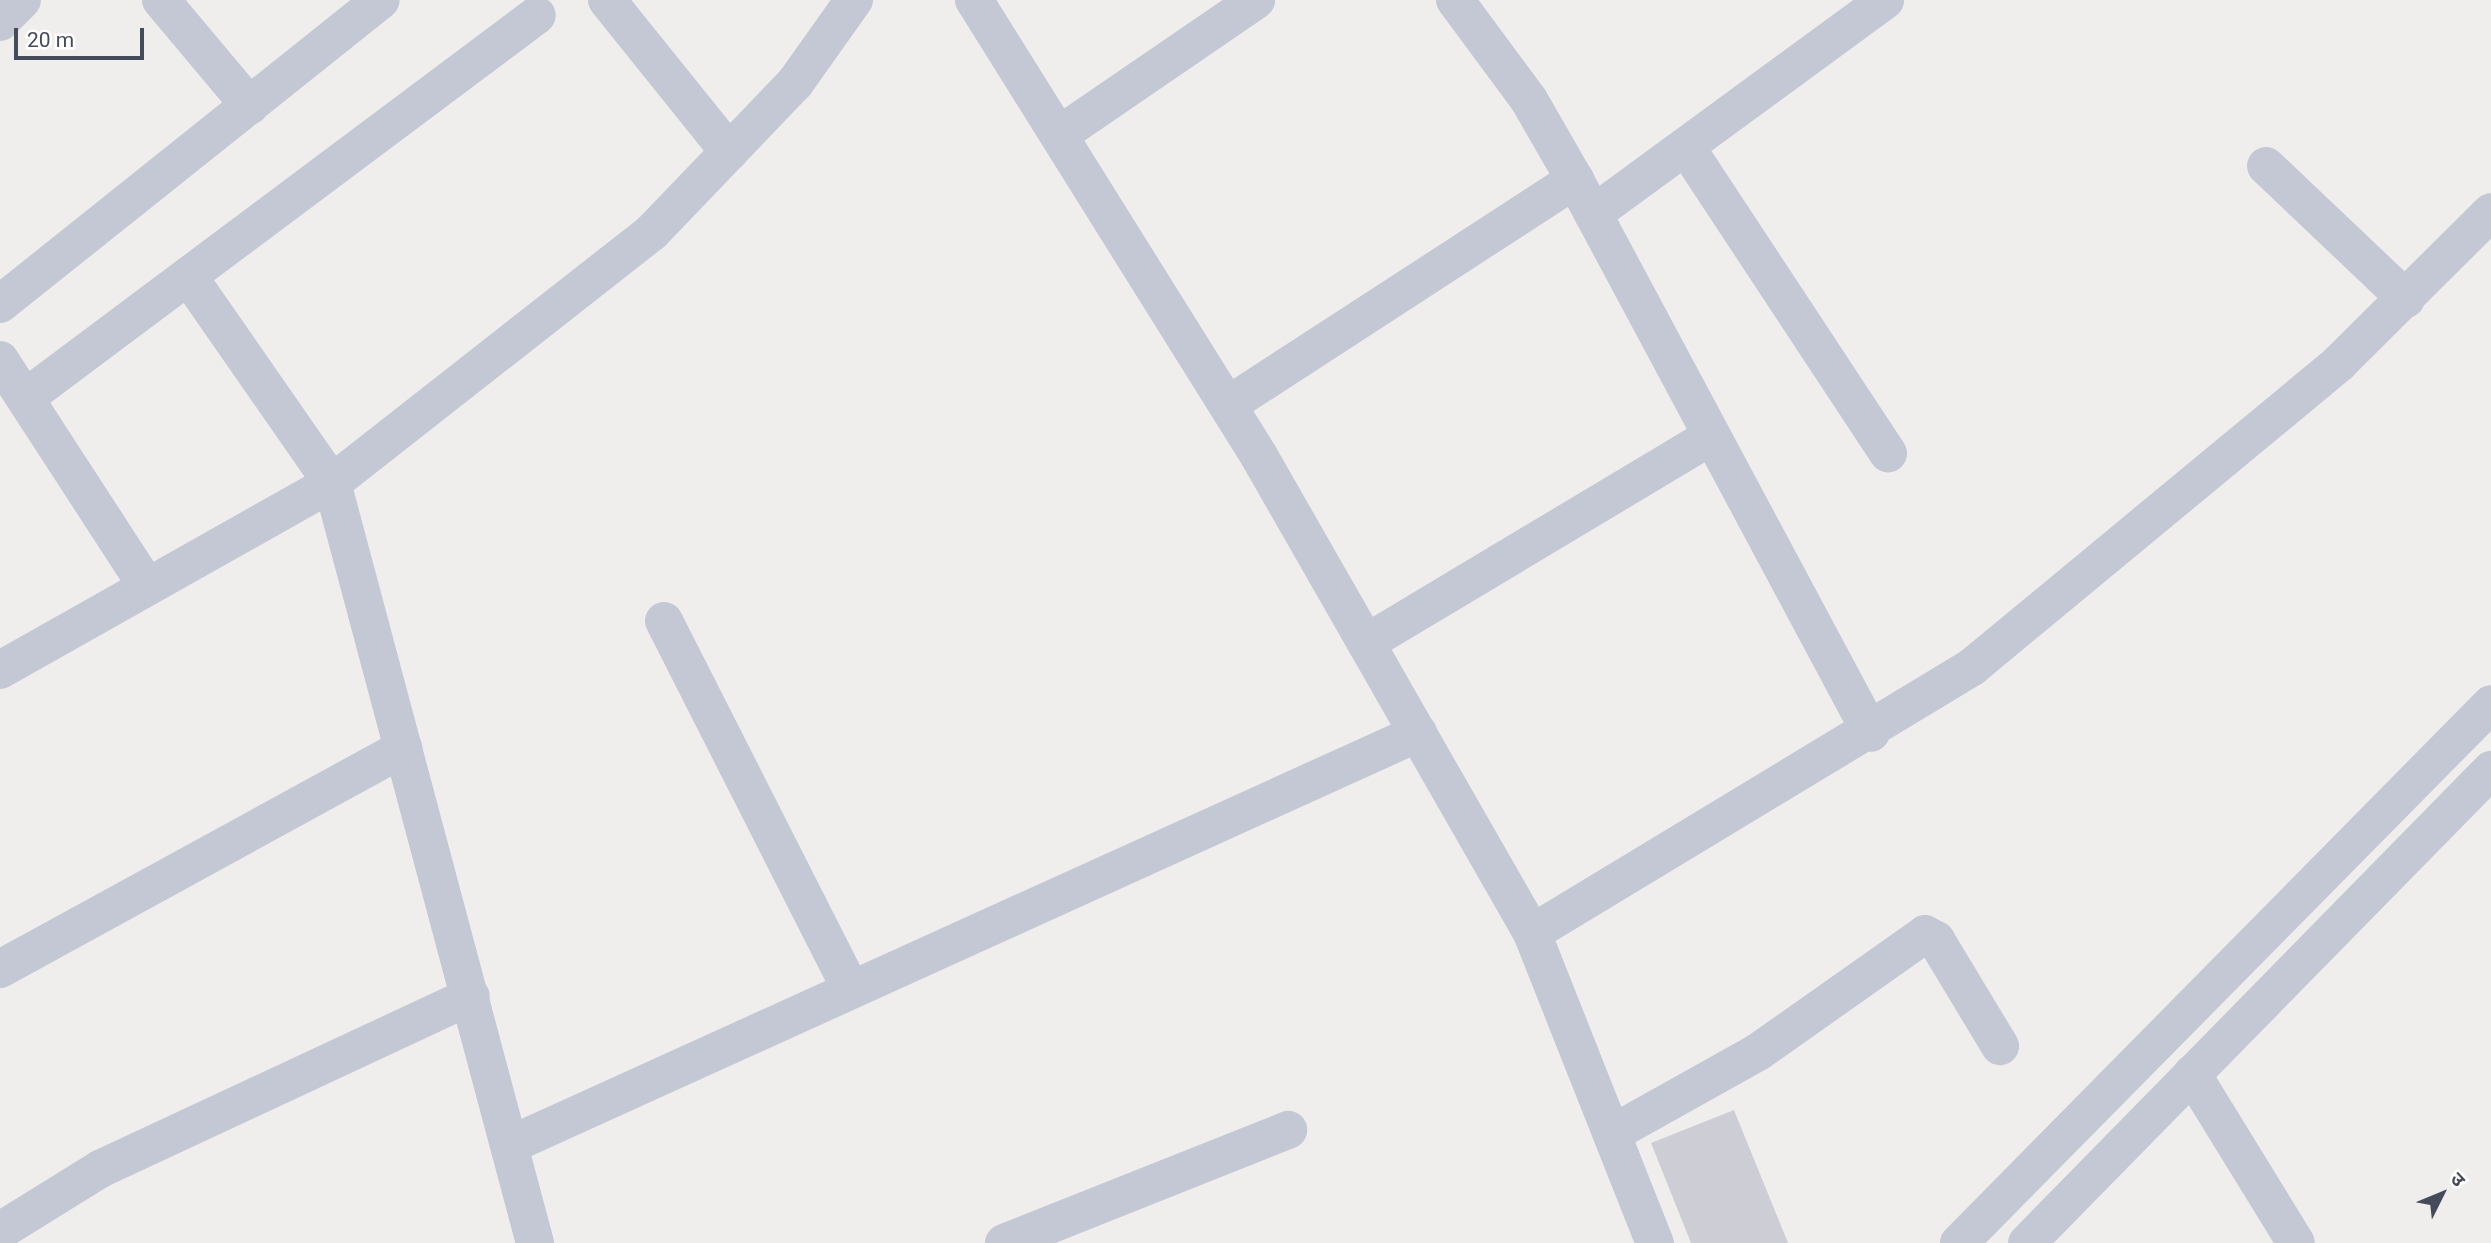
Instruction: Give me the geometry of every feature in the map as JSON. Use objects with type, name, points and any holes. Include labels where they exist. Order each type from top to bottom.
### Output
[{"type":"street","points":[[0,22],[22,0]]},
{"type":"street","points":[[161,0],[250,106]]},
{"type":"street","points":[[0,304],[381,0]]},
{"type":"street","points":[[607,0],[729,152]]},
{"type":"street","points":[[6,654],[331,483],[652,232],[795,83],[854,0]]},
{"type":"street","points":[[974,0],[1228,405],[1532,933],[1615,1132],[1655,1243]]},
{"type":"street","points":[[1059,135],[1256,0]]},
{"type":"street","points":[[1455,0],[1529,100],[1575,180],[1871,733]]},
{"type":"street","points":[[1593,214],[1885,0]]},
{"type":"street","points":[[25,398],[537,15]]},
{"type":"street","points":[[1686,147],[1888,453]]},
{"type":"street","points":[[2266,166],[2406,299]]},
{"type":"street","points":[[1228,405],[1575,180]]},
{"type":"street","points":[[1532,933],[1871,733],[1972,667],[2082,579],[2406,299],[2491,212]]},
{"type":"street","points":[[188,276],[331,483],[512,1144],[535,1243]]},
{"type":"street","points":[[0,360],[145,583]]},
{"type":"street","points":[[1366,643],[1712,436]]},
{"type":"street","points":[[664,621],[851,989]]},
{"type":"street","points":[[1959,1243],[2491,704]]},
{"type":"street","points":[[512,1144],[1418,733]]},
{"type":"street","points":[[0,969],[403,748]]},
{"type":"street","points":[[2026,1243],[2491,770]]},
{"type":"street","points":[[1615,1132],[1758,1052],[1925,934],[1936,940],[2000,1046]]},
{"type":"street","points":[[0,1231],[100,1169],[471,996]]},
{"type":"street","points":[[2192,1074],[2296,1243]]},
{"type":"street","points":[[1004,1243],[1288,1130]]},
{"type":"building","points":[[1734,1110],[1788,1243],[1691,1243],[1651,1143]]}]
